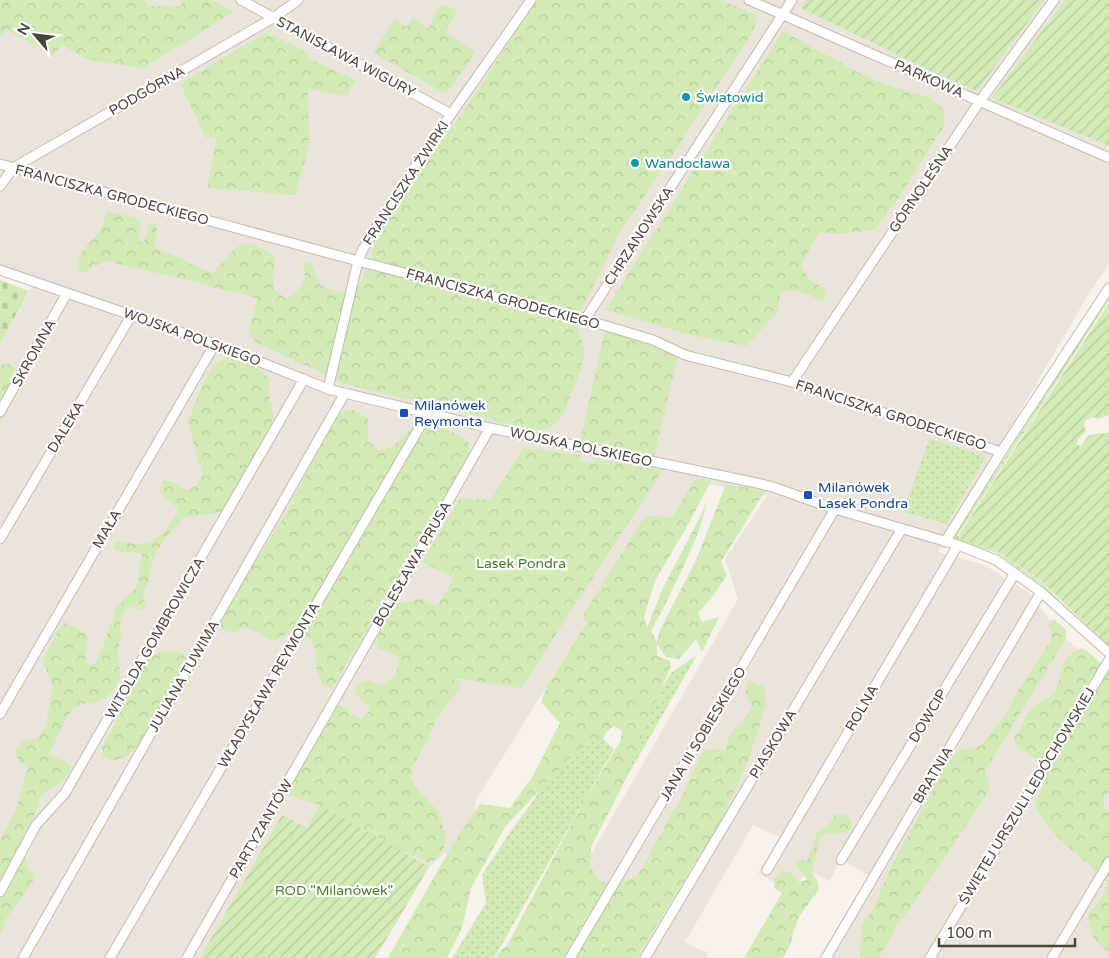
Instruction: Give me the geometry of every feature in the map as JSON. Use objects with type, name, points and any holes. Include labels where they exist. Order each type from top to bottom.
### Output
[{"type":"street","name":"STANISŁAWA WIGURY","points":[[241,0],[451,114]]},
{"type":"street","name":"PODGÓRNA","points":[[0,186],[13,168],[273,18],[298,0]]},
{"type":"street","name":"FRANCISZKA ŻWIRKI","points":[[328,389],[358,261],[363,249],[416,165],[531,0]]},
{"type":"street","name":"PARKOWA","points":[[749,0],[1109,158]]},
{"type":"street","name":"CHRZANOWSKA","points":[[584,321],[792,0]]},
{"type":"street","name":"GÓRNOLEŚNA","points":[[792,382],[980,101],[1054,0]]},
{"type":"street","name":"FRANCISZKA GRODECKIEGO","points":[[0,164],[652,340],[685,355],[792,382],[1001,452]]},
{"type":"street","name":"WOJSKA POLSKIEGO","points":[[0,270],[215,344],[328,389],[490,428],[757,483],[900,530],[958,545],[996,560],[1042,592],[1109,653]]},
{"type":"street","points":[[945,542],[1001,452],[1109,288]]},
{"type":"street","name":"SKROMNA","points":[[0,412],[67,293]]},
{"type":"street","name":"DALEKA","points":[[0,539],[131,316]]},
{"type":"street","name":"MAŁA","points":[[0,714],[215,344]]},
{"type":"street","name":"WITOLDA GOMBROWICZA","points":[[0,892],[36,825],[65,793],[304,379]]},
{"type":"street","name":"JULIANA TUWIMA","points":[[23,958],[345,393]]},
{"type":"street","name":"WŁADYSŁAWA REYMONTA","points":[[110,958],[428,413]]},
{"type":"street","name":"BOLESŁAWA PRUSA","points":[[334,701],[490,428]]},
{"type":"street","name":"JANA III SOBIESKIEGO","points":[[570,958],[834,509]]},
{"type":"street","name":"PIASKOWA","points":[[645,958],[900,530]]},
{"type":"street","name":"ROLNA","points":[[767,870],[958,545]]},
{"type":"street","name":"DOWCIP","points":[[841,860],[1015,573]]},
{"type":"street","name":"BRATNIA","points":[[826,958],[1042,592]]},
{"type":"street","name":"ŚWIĘTEJ URSZULI LEDÓCHOWSKIEJ","points":[[930,958],[1109,660]]},
{"type":"street","name":"PARTYZANTÓW","points":[[187,958],[334,701]]},
{"type":"street","points":[[1052,958],[1109,862]]},
{"type":"shaded area","points":[[0,0],[1109,0],[1109,265],[1091,290],[938,552],[984,565],[1028,592],[1062,636],[1109,674],[1109,958],[819,958],[868,875],[841,860],[829,881],[807,869],[792,893],[758,873],[779,837],[753,825],[685,942],[709,954],[707,958],[562,958],[551,923],[738,599],[725,559],[767,496],[704,483],[672,534],[648,523],[476,800],[467,866],[445,853],[429,867],[375,958],[0,958],[0,344],[37,278],[0,265]]},
{"type":"shaded area","points":[[1,260],[88,289],[87,295],[0,265]]},
{"type":"green space","points":[[0,0],[145,0],[148,6],[180,6],[184,0],[211,0],[234,12],[143,68],[86,59],[61,44],[54,56],[8,30],[0,36]]},
{"type":"green space","points":[[537,0],[720,0],[756,15],[757,22],[748,39],[672,156],[620,232],[581,310],[576,325],[585,349],[581,369],[562,417],[549,429],[532,429],[346,384],[255,342],[249,331],[257,299],[244,294],[118,264],[111,260],[93,266],[85,273],[79,271],[78,264],[81,253],[97,235],[107,211],[140,221],[139,239],[141,243],[144,241],[149,225],[153,223],[157,225],[155,247],[213,273],[227,256],[240,246],[247,244],[255,245],[275,258],[273,289],[285,298],[291,297],[302,283],[305,275],[303,263],[311,262],[320,285],[335,291],[353,294],[362,280],[378,234],[383,229],[422,164],[457,121]]},
{"type":"green space","points":[[806,0],[1044,0],[977,91],[931,71],[801,8]]},
{"type":"green space","points":[[1065,0],[1109,0],[1109,146],[992,98]]},
{"type":"green space","points":[[441,4],[458,11],[445,33],[476,52],[446,94],[373,53],[395,19],[406,27],[412,18],[428,29]]},
{"type":"green space","points":[[783,31],[863,75],[887,85],[929,97],[944,109],[944,126],[899,197],[874,230],[837,234],[819,232],[801,266],[809,279],[824,289],[826,298],[820,300],[795,291],[784,291],[780,294],[778,312],[746,346],[687,334],[605,310]]},
{"type":"green space","points":[[267,32],[308,53],[308,58],[355,80],[347,96],[308,89],[309,147],[295,195],[207,188],[217,136],[206,138],[180,84]]},
{"type":"green space","points":[[0,280],[29,291],[0,344]]},
{"type":"green space","points":[[1109,295],[1109,300],[958,535],[960,539],[995,550],[1040,581],[1080,621],[1039,583],[995,552],[957,541],[954,537]]},
{"type":"green space","points":[[1109,303],[1109,415],[1099,419],[1093,417],[1085,421],[1086,432],[1081,436],[1077,445],[1081,446],[1088,436],[1093,434],[1109,433],[1109,646],[1041,581],[996,550],[960,539],[959,535]]},
{"type":"green space","points":[[605,330],[678,355],[654,457],[580,442]]},
{"type":"green space","points":[[232,359],[253,366],[270,379],[269,394],[273,412],[271,425],[222,512],[182,518],[162,543],[152,562],[149,579],[144,591],[143,598],[146,604],[144,611],[128,606],[123,615],[120,625],[121,634],[118,650],[120,675],[117,685],[109,696],[104,699],[82,704],[72,710],[63,725],[49,755],[66,762],[71,767],[59,785],[49,789],[40,798],[24,846],[28,870],[34,872],[33,881],[6,919],[0,935],[0,839],[15,812],[28,768],[19,761],[15,751],[24,741],[38,738],[46,725],[53,687],[43,660],[60,627],[66,623],[82,631],[88,638],[85,660],[89,666],[96,662],[116,608],[137,587],[142,553],[121,552],[114,549],[114,543],[120,541],[134,544],[144,543],[157,538],[167,528],[178,510],[170,500],[164,498],[160,489],[163,480],[189,490],[197,485],[203,469],[198,461],[188,421],[203,384],[213,366],[220,361]]},
{"type":"green space","points":[[8,364],[18,370],[22,386],[0,422],[0,365]]},
{"type":"green space","points":[[353,410],[368,418],[368,441],[379,450],[390,448],[413,428],[427,423],[442,427],[469,443],[469,455],[457,481],[442,501],[397,584],[381,601],[364,637],[331,688],[322,684],[317,669],[315,648],[304,636],[292,631],[274,641],[242,627],[234,633],[223,630],[219,624],[220,618],[288,510],[336,416],[342,411]]},
{"type":"green space","points":[[929,439],[986,456],[947,524],[903,512]]},
{"type":"green space","name":"Lasek Pondra","points":[[523,448],[581,455],[579,461],[593,464],[596,458],[662,471],[521,688],[448,677],[459,681],[460,688],[436,719],[426,743],[412,767],[411,779],[418,790],[438,811],[446,838],[444,848],[436,859],[428,863],[399,851],[320,805],[282,793],[334,701],[361,720],[371,709],[356,694],[356,686],[369,680],[381,685],[396,676],[399,659],[391,653],[377,648],[378,636],[383,624],[396,604],[421,599],[437,607],[454,578],[422,562],[460,498],[491,500]]},
{"type":"green space","points":[[696,478],[711,481],[655,581],[644,617],[647,628],[662,590],[706,502],[701,525],[695,540],[674,587],[651,631],[657,642],[660,630],[697,558],[726,484],[765,491],[721,562],[727,575],[713,596],[698,613],[702,622],[719,617],[702,652],[696,639],[679,659],[666,657],[657,644],[657,656],[670,661],[671,666],[621,789],[591,847],[590,867],[601,882],[618,884],[638,875],[681,798],[700,757],[705,750],[718,749],[725,751],[730,736],[749,712],[752,705],[747,696],[746,688],[749,681],[764,686],[766,705],[749,758],[723,818],[636,958],[495,958],[507,945],[579,810],[621,740],[622,731],[614,726],[593,742],[576,751],[505,827],[471,888],[462,928],[447,958],[388,958],[450,849],[480,804],[510,808],[533,776],[560,723],[541,702],[547,686],[587,622],[582,617],[645,516],[672,517]]},
{"type":"green space","points":[[1054,619],[1066,630],[1066,638],[984,772],[988,779],[989,791],[937,870],[896,927],[879,958],[860,958],[862,925],[873,909],[891,867],[949,760],[961,749],[972,749],[983,744],[1007,711],[1051,641],[1052,631],[1048,626],[1050,621]]},
{"type":"green space","points":[[1082,648],[1109,671],[1109,792],[1104,798],[1104,806],[1109,813],[1109,883],[1067,846],[1040,816],[1035,804],[1047,776],[1048,766],[1018,748],[1014,739],[1032,708],[1054,692],[1068,657]]},
{"type":"green space","points":[[174,651],[182,653],[186,658],[184,669],[138,745],[127,756],[113,761],[103,756],[102,748],[148,658],[159,652]]},
{"type":"green space","points":[[697,655],[559,895],[505,958],[671,673]]},
{"type":"green space","points":[[614,712],[603,739],[614,749],[494,958],[452,958],[486,903],[482,875],[531,804],[575,732]]},
{"type":"green space","name":"ROD \"Milanówek\"","points":[[320,805],[429,867],[375,958],[200,958],[282,815],[307,828]]},
{"type":"green space","points":[[839,814],[850,819],[852,824],[850,831],[834,834],[827,833],[820,838],[812,872],[817,880],[819,889],[799,917],[791,943],[783,958],[744,958],[782,893],[774,888],[775,878],[781,871],[790,872],[799,882],[807,880],[794,862],[799,860],[807,861],[817,832],[829,825],[834,816]]},
{"type":"green space","points":[[1109,883],[1109,953],[1093,937],[1088,915],[1101,899]]},
{"type":"place","name":"Światowid","points":[[686,97]]},
{"type":"place","name":"Wandocława","points":[[635,163]]},
{"type":"place","name":"Milanówek Reymonta","points":[[404,413]]},
{"type":"place","name":"Milanówek Lasek Pondra","points":[[808,495]]}]
